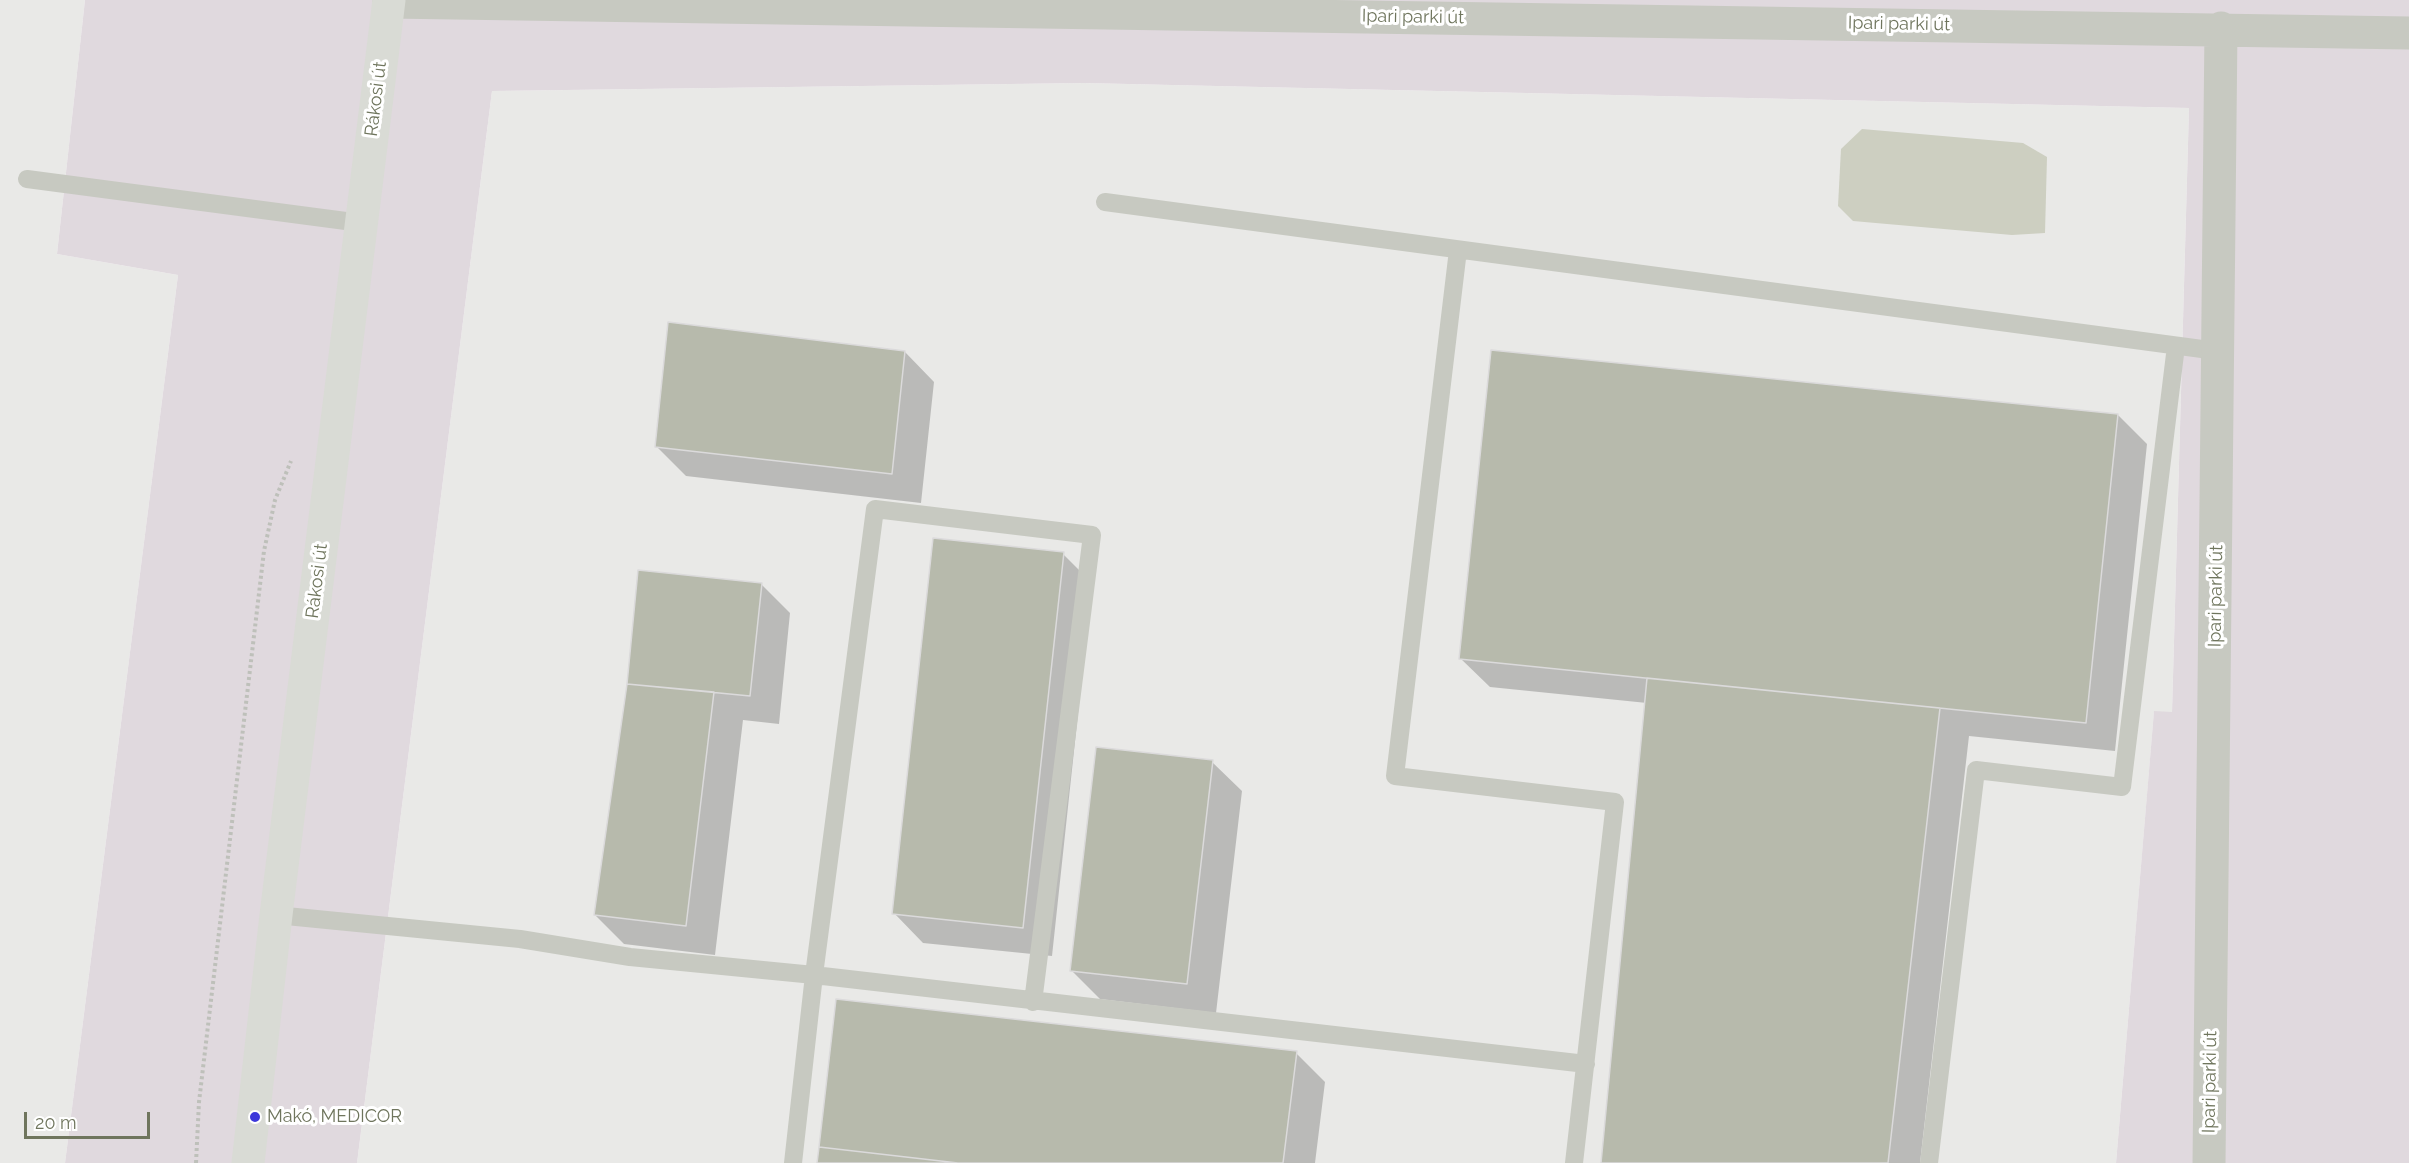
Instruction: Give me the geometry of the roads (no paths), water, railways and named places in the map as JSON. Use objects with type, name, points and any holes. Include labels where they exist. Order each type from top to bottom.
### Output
[{"type":"main road","name":"Rákosi út","points":[[248,1163],[276,915],[389,1]]},
{"type":"street","name":"Ipari parki út","points":[[389,1],[2221,28],[2409,33]]},
{"type":"street","name":"Ipari parki út","points":[[2209,1163],[2221,28]]},
{"type":"lane","points":[[27,179],[361,223]]},
{"type":"lane","points":[[1105,202],[2176,346],[2219,354]]},
{"type":"lane","points":[[1458,250],[1395,777],[1615,802],[1574,1163]]},
{"type":"lane","points":[[1929,1163],[1976,770],[2122,787],[2176,346]]},
{"type":"lane","points":[[793,1163],[814,975],[875,509],[1092,535],[1033,1002]]},
{"type":"lane","points":[[276,915],[520,939],[630,957],[814,975],[1586,1064]]},
{"type":"place","name":"Makó, MEDICOR","points":[[255,1117]]}]
